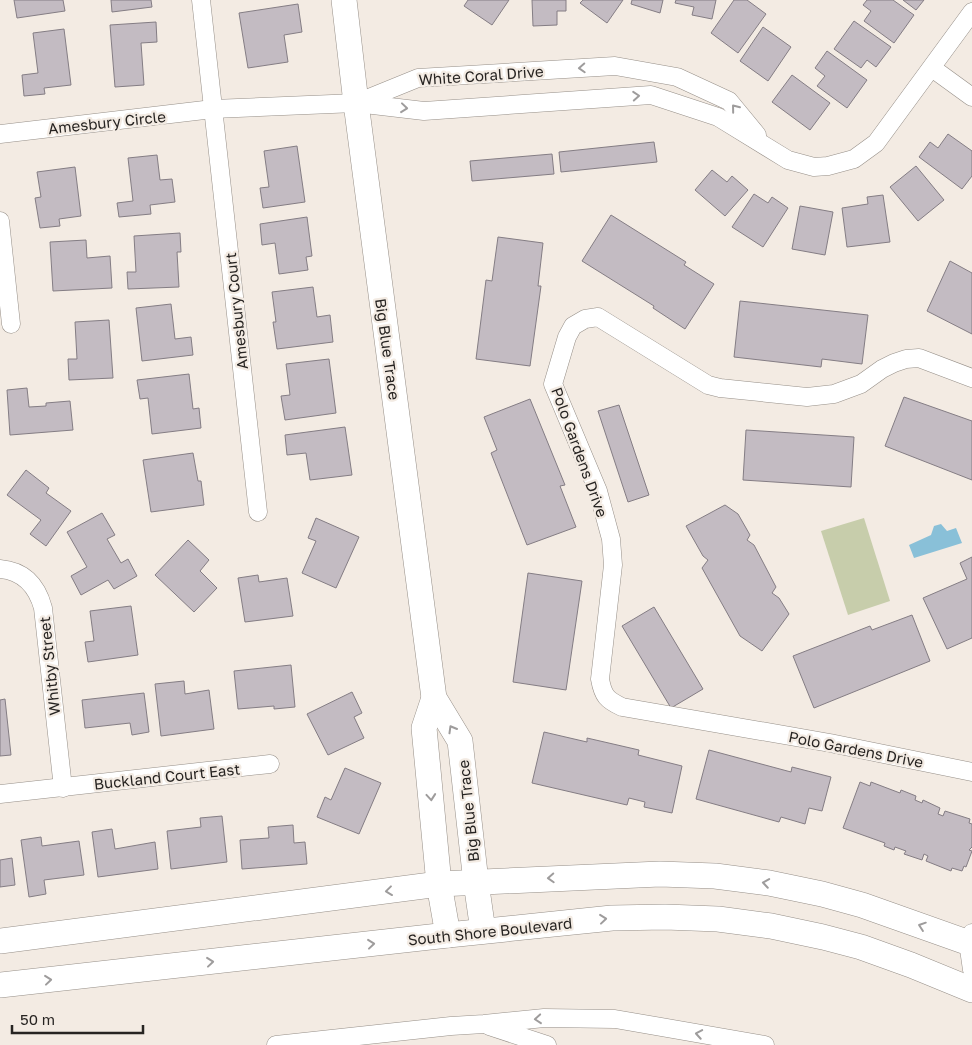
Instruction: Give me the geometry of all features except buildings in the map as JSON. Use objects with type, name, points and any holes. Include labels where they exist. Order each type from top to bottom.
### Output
[{"type":"street","points":[[201,0],[213,110]]},
{"type":"street","name":"Big Blue Trace","points":[[344,0],[434,698],[460,742],[483,932]]},
{"type":"street","name":"White Coral Drive","points":[[356,103],[424,110],[651,95],[718,117],[788,160],[808,166],[828,166],[854,159],[876,143],[972,12]]},
{"type":"street","name":"White Coral Drive","points":[[356,103],[418,78],[615,66],[677,76],[729,101],[765,145]]},
{"type":"street","points":[[932,68],[972,97]]},
{"type":"street","name":"Amesbury Circle","points":[[0,134],[213,110],[356,103]]},
{"type":"street","name":"Amesbury Court","points":[[213,110],[258,512]]},
{"type":"street","points":[[0,222],[12,324]]},
{"type":"street","name":"Polo Gardens Drive","points":[[972,378],[919,358],[894,363],[861,384],[834,394],[807,397],[720,388],[708,385],[598,317],[585,319],[573,326],[567,337],[553,384],[598,491],[610,539],[614,565],[600,679],[602,692],[611,702],[622,707],[830,743],[972,772]]},
{"type":"street","name":"Whitby Street","points":[[0,569],[22,575],[32,584],[39,595],[43,608],[63,788]]},
{"type":"street","name":"Big Blue Trace","points":[[434,698],[424,728],[439,884],[448,935]]},
{"type":"street","name":"Buckland Court East","points":[[0,794],[270,764]]},
{"type":"street","points":[[0,941],[439,884],[660,874],[769,883],[862,905],[971,939],[972,970]]},
{"type":"street","name":"South Shore Boulevard","points":[[0,985],[612,918],[665,917],[718,919],[771,926],[822,937],[861,947],[972,990]]},
{"type":"street","points":[[276,1045],[544,1018],[615,1019],[765,1045]]},
{"type":"street","points":[[484,1024],[547,1045]]},
{"type":"green space","points":[[864,518],[890,601],[848,615],[821,531]]},
{"type":"water","points":[[941,524],[947,531],[956,528],[962,543],[914,558],[909,545],[931,535],[934,526]]}]
